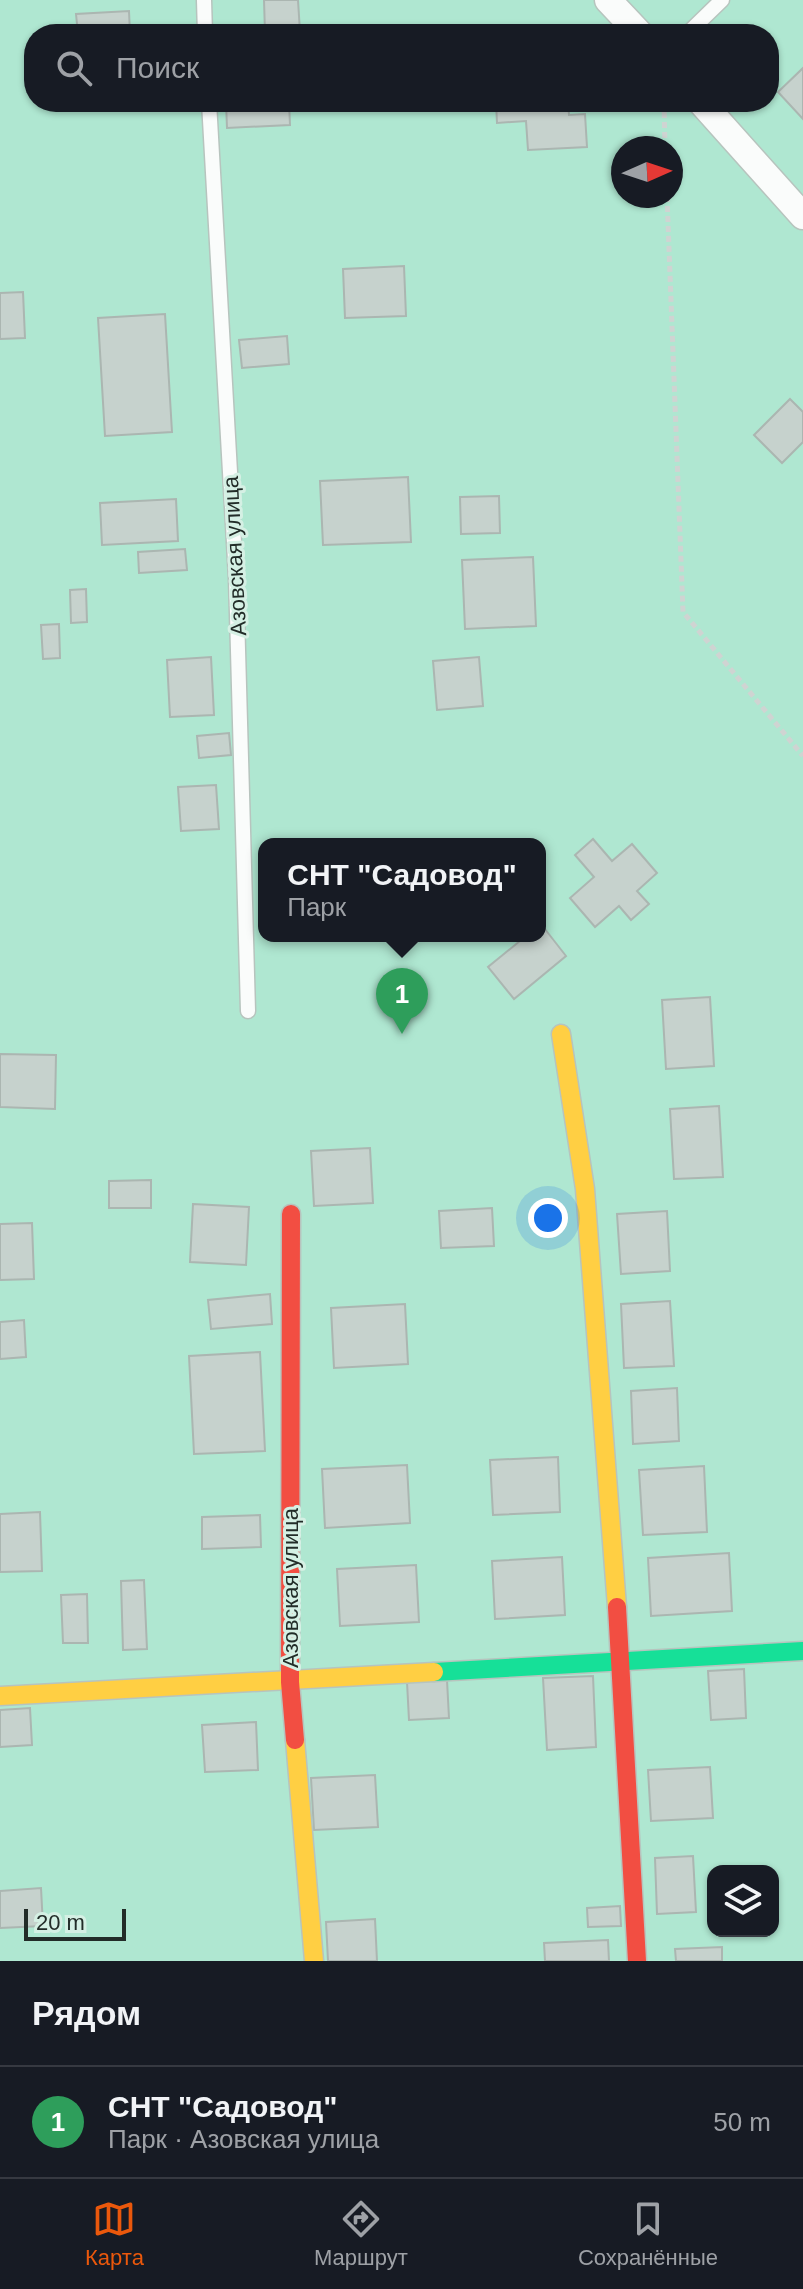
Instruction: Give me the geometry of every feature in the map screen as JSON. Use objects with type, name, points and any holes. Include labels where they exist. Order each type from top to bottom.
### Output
[{"type":"street","points":[[608,0],[631,24]]},
{"type":"street","points":[[710,112],[803,216]]},
{"type":"street","points":[[561,1034],[585,1189],[621,1663],[637,1961]]},
{"type":"street","name":"Азовская улица","points":[[291,1214],[290,1682],[314,1961]]},
{"type":"street","points":[[0,1696],[803,1651]]},
{"type":"lane","points":[[204,0],[205,24]]},
{"type":"lane","points":[[697,24],[722,0]]},
{"type":"lane","name":"Азовская улица","points":[[210,112],[236,578],[248,1011]]},
{"type":"path","points":[[664,112],[665,136]]},
{"type":"path","points":[[667,208],[683,612],[803,756]]},
{"type":"green space","points":[[0,0],[803,0],[803,1961],[0,1961]]},
{"type":"building","points":[[264,0],[298,0],[300,24],[265,24]]},
{"type":"building","points":[[129,11],[130,24],[77,24],[76,14]]},
{"type":"building","points":[[803,68],[803,119],[779,93]]},
{"type":"building","points":[[226,112],[289,112],[290,125],[227,128]]},
{"type":"building","points":[[496,112],[585,114],[587,147],[528,150],[526,121],[497,123]]},
{"type":"building","points":[[404,266],[406,316],[345,318],[343,269]]},
{"type":"building","points":[[23,292],[25,338],[0,339],[0,293]]},
{"type":"building","points":[[165,314],[172,432],[105,436],[98,318]]},
{"type":"building","points":[[287,336],[289,364],[242,368],[239,340]]},
{"type":"building","points":[[790,399],[803,412],[803,442],[782,463],[754,435]]},
{"type":"building","points":[[408,477],[411,542],[323,545],[320,481]]},
{"type":"building","points":[[499,496],[500,533],[461,534],[460,497]]},
{"type":"building","points":[[176,499],[178,541],[102,545],[100,503]]},
{"type":"building","points":[[185,549],[187,570],[139,573],[138,552]]},
{"type":"building","points":[[533,557],[536,626],[465,629],[462,560]]},
{"type":"building","points":[[86,589],[87,622],[71,623],[70,590]]},
{"type":"building","points":[[59,624],[60,658],[43,659],[41,625]]},
{"type":"building","points":[[211,657],[214,715],[170,717],[167,660]]},
{"type":"building","points":[[479,657],[483,706],[437,710],[433,661]]},
{"type":"building","points":[[229,733],[231,755],[199,758],[197,736]]},
{"type":"building","points":[[216,785],[219,829],[181,831],[178,787]]},
{"type":"building","points":[[593,839],[612,861],[632,844],[657,873],[637,891],[649,904],[631,920],[619,906],[595,927],[570,898],[594,877],[575,855]]},
{"type":"building","points":[[546,930],[566,956],[514,999],[488,967],[519,942],[546,942]]},
{"type":"building","points":[[710,997],[714,1066],[666,1069],[662,1000]]},
{"type":"building","points":[[0,1054],[56,1055],[55,1109],[0,1107]]},
{"type":"building","points":[[719,1106],[723,1177],[674,1179],[670,1109]]},
{"type":"building","points":[[370,1148],[373,1203],[314,1206],[311,1151]]},
{"type":"building","points":[[151,1180],[151,1208],[109,1208],[109,1181]]},
{"type":"building","points":[[193,1204],[249,1207],[246,1265],[190,1262]]},
{"type":"building","points":[[492,1208],[494,1246],[441,1248],[439,1211]]},
{"type":"building","points":[[667,1211],[670,1271],[621,1274],[617,1214]]},
{"type":"building","points":[[32,1223],[34,1279],[0,1280],[0,1224]]},
{"type":"building","points":[[270,1294],[272,1324],[211,1329],[208,1300]]},
{"type":"building","points":[[670,1301],[674,1366],[624,1368],[621,1304]]},
{"type":"building","points":[[405,1304],[408,1364],[334,1368],[331,1308]]},
{"type":"building","points":[[24,1320],[26,1357],[0,1359],[0,1322]]},
{"type":"building","points":[[260,1352],[265,1451],[194,1454],[189,1356]]},
{"type":"building","points":[[677,1388],[679,1441],[633,1444],[631,1391]]},
{"type":"building","points":[[558,1457],[560,1512],[493,1515],[490,1460]]},
{"type":"building","points":[[407,1465],[410,1523],[325,1528],[322,1469]]},
{"type":"building","points":[[704,1466],[707,1532],[643,1535],[639,1470]]},
{"type":"building","points":[[40,1512],[42,1571],[0,1572],[0,1514]]},
{"type":"building","points":[[260,1515],[261,1547],[202,1549],[202,1517]]},
{"type":"building","points":[[729,1553],[732,1611],[651,1616],[648,1558]]},
{"type":"building","points":[[562,1557],[565,1615],[495,1619],[492,1561]]},
{"type":"building","points":[[416,1565],[419,1622],[340,1626],[337,1569]]},
{"type":"building","points":[[144,1580],[147,1649],[123,1650],[121,1581]]},
{"type":"building","points":[[87,1594],[88,1643],[63,1643],[61,1595]]},
{"type":"building","points":[[744,1669],[746,1718],[711,1720],[708,1671]]},
{"type":"building","points":[[593,1676],[596,1747],[547,1750],[543,1678]]},
{"type":"building","points":[[447,1680],[449,1718],[409,1720],[407,1682]]},
{"type":"building","points":[[30,1708],[32,1745],[0,1747],[0,1710]]},
{"type":"building","points":[[256,1722],[258,1770],[205,1772],[202,1725]]},
{"type":"building","points":[[710,1767],[713,1818],[651,1821],[648,1770]]},
{"type":"building","points":[[375,1775],[378,1827],[314,1830],[311,1778]]},
{"type":"building","points":[[693,1856],[696,1912],[657,1914],[655,1858]]},
{"type":"building","points":[[41,1888],[43,1926],[0,1928],[0,1891]]},
{"type":"building","points":[[620,1906],[621,1926],[588,1927],[587,1908]]},
{"type":"building","points":[[375,1919],[377,1961],[328,1961],[326,1922]]},
{"type":"building","points":[[608,1940],[609,1961],[545,1961],[544,1943]]},
{"type":"building","points":[[722,1947],[722,1961],[676,1961],[675,1949]]},
{"type":"traffic: fast","points":[[434,1672],[803,1651]]},
{"type":"traffic: slow","points":[[561,1034],[585,1189],[617,1607]]},
{"type":"traffic: slow","points":[[0,1696],[434,1672]]},
{"type":"traffic: slow","points":[[295,1740],[314,1961]]},
{"type":"traffic: jam","points":[[291,1214],[290,1682],[295,1740]]},
{"type":"traffic: jam","points":[[617,1607],[637,1961]]},
{"type":"place","name":"СНТ \"Садовод\"","points":[[402,1034]]}]
